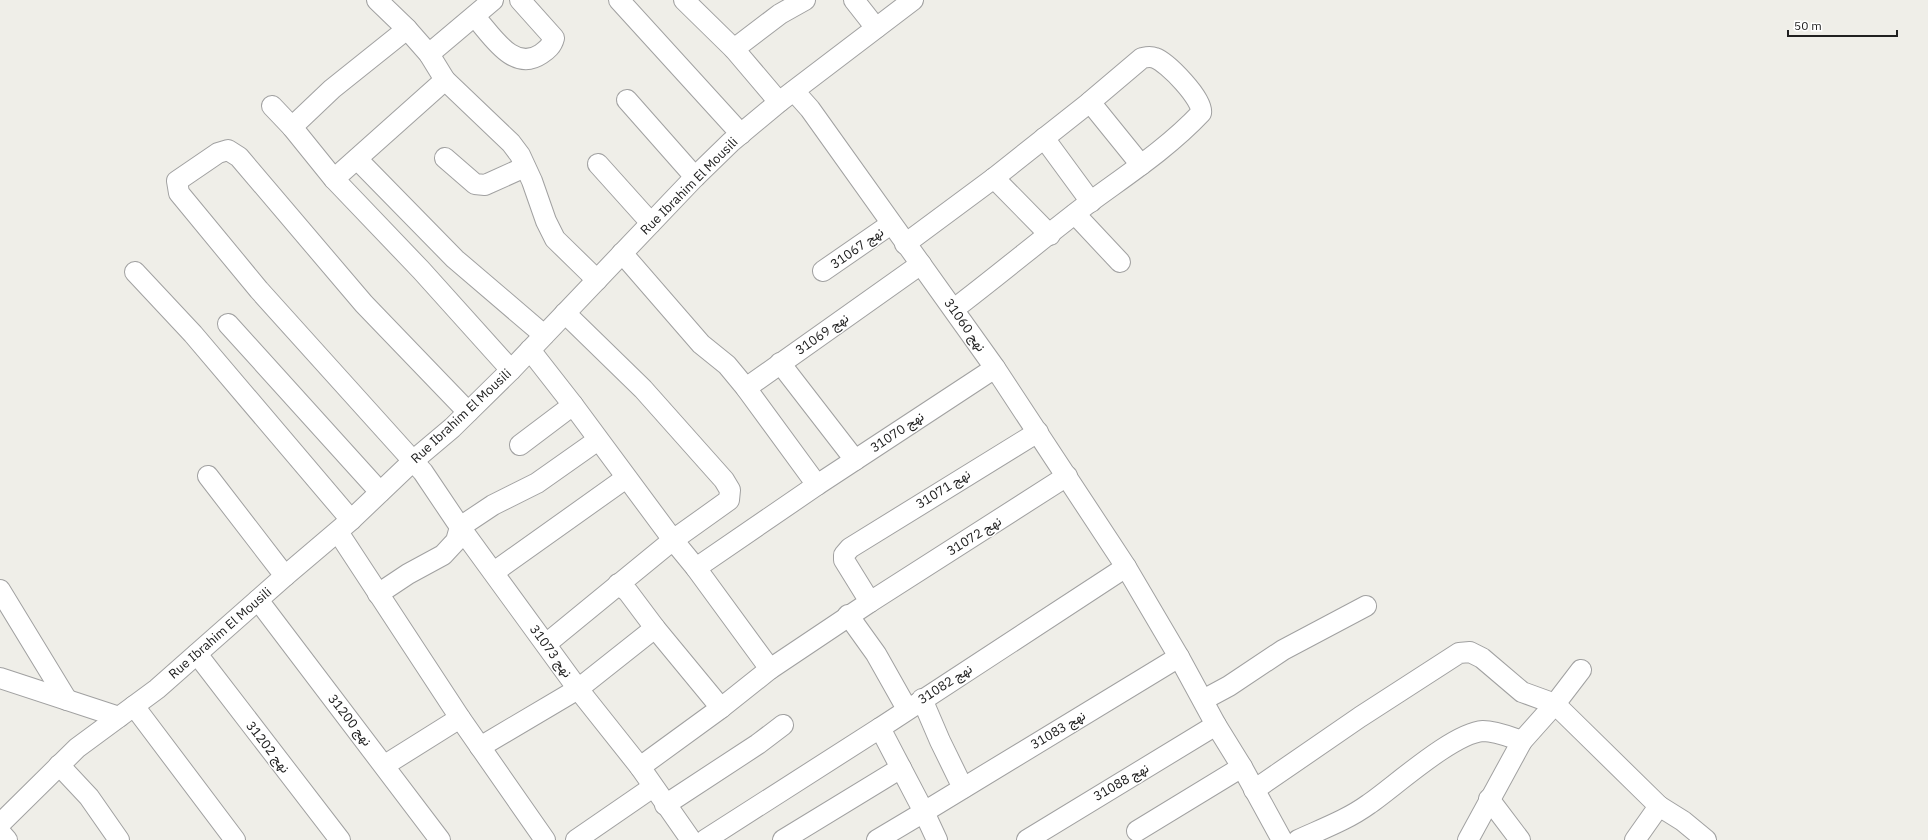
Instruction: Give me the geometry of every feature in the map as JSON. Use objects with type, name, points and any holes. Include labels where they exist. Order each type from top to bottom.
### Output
[{"type":"street","points":[[377,0],[407,29],[429,54],[445,80],[511,143],[525,167],[546,221],[555,239],[597,280]]},
{"type":"street","points":[[429,54],[475,17],[493,0]]},
{"type":"street","points":[[475,17],[509,54],[518,59],[527,60],[539,56],[552,45],[554,38],[553,35],[520,0]]},
{"type":"street","points":[[618,0],[741,134]]},
{"type":"street","name":"نهج 31060","points":[[684,0],[734,49],[828,134],[905,244],[954,309],[1038,432],[1126,567],[1179,657]]},
{"type":"street","points":[[734,49],[780,14],[805,0]]},
{"type":"street","points":[[854,0],[876,28]]},
{"type":"street","name":"Rue Ibrahim El Mousili","points":[[0,824],[65,771],[77,748],[157,689],[344,526],[414,460],[452,428],[511,370],[695,177],[741,134],[786,96],[913,0]]},
{"type":"street","points":[[292,127],[332,89],[407,29]]},
{"type":"street","points":[[905,244],[994,178],[1090,102],[1142,58],[1156,58],[1170,69],[1198,100],[1201,114],[1142,165],[1083,208],[954,309]]},
{"type":"street","points":[[334,179],[445,80]]},
{"type":"street","points":[[627,100],[695,177]]},
{"type":"street","points":[[1090,102],[1142,165]]},
{"type":"street","points":[[272,106],[292,127],[334,179],[421,270],[511,370]]},
{"type":"street","points":[[1044,138],[1083,208],[1120,262]]},
{"type":"street","name":"نهج 31073","points":[[468,412],[364,304],[239,156],[228,150],[218,153],[177,181],[179,193],[259,290],[414,460],[443,499],[460,527],[578,689],[640,767],[666,805],[685,838]]},
{"type":"street","points":[[445,158],[475,184],[485,185],[525,167]]},
{"type":"street","points":[[357,160],[455,259],[544,335]]},
{"type":"street","points":[[598,164],[652,223]]},
{"type":"street","points":[[994,178],[1050,235]]},
{"type":"street","name":"نهج 31067","points":[[823,271],[891,224]]},
{"type":"street","points":[[622,253],[702,344],[727,366],[746,388],[817,485]]},
{"type":"street","name":"نهج 31069","points":[[746,388],[921,264]]},
{"type":"street","points":[[135,272],[193,334],[344,526],[378,594],[460,718],[545,840]]},
{"type":"street","points":[[546,644],[673,540],[726,503],[731,496],[730,490],[724,480],[643,389],[565,313]]},
{"type":"street","points":[[228,324],[380,492]]},
{"type":"street","points":[[530,350],[573,405],[673,540],[696,568],[770,669]]},
{"type":"street","points":[[780,363],[855,460]]},
{"type":"street","name":"نهج 31070","points":[[696,568],[817,485],[995,368]]},
{"type":"street","points":[[520,445],[573,405]]},
{"type":"street","name":"نهج 31071","points":[[875,599],[844,560],[844,555],[850,548],[1038,432]]},
{"type":"street","points":[[378,594],[408,574],[443,555],[456,541],[460,527],[492,505],[537,483],[598,440]]},
{"type":"street","points":[[208,476],[285,576]]},
{"type":"street","name":"نهج 31072","points":[[640,767],[721,708],[770,669],[848,615],[1067,476]]},
{"type":"street","points":[[494,572],[626,478]]},
{"type":"street","name":"نهج 31082","points":[[705,840],[880,728],[1126,567]]},
{"type":"street","points":[[618,584],[628,592],[655,628],[721,708]]},
{"type":"street","points":[[0,590],[67,700]]},
{"type":"street","name":"نهج 31200","points":[[258,600],[385,765],[440,840]]},
{"type":"street","points":[[1203,700],[1283,650],[1366,606]]},
{"type":"street","points":[[848,615],[915,704],[940,741],[963,788]]},
{"type":"street","points":[[480,746],[578,689],[655,628]]},
{"type":"street","points":[[1254,790],[1360,717],[1459,654],[1470,652],[1482,658],[1522,692],[1555,704],[1659,806],[1683,821],[1706,840]]},
{"type":"street","name":"نهج 31202","points":[[196,654],[340,840]]},
{"type":"street","points":[[1179,657],[1282,840]]},
{"type":"street","name":"نهج 31083","points":[[876,840],[1179,657]]},
{"type":"street","points":[[1468,840],[1489,799],[1522,742],[1555,704],[1581,670]]},
{"type":"street","points":[[0,678],[67,700],[127,712],[235,840]]},
{"type":"street","points":[[385,765],[460,718]]},
{"type":"street","points":[[666,805],[758,744],[783,725]]},
{"type":"street","name":"نهج 31088","points":[[1027,840],[1216,725]]},
{"type":"street","points":[[880,728],[901,768],[930,808],[937,840]]},
{"type":"street","points":[[1298,840],[1356,813],[1408,775],[1425,760],[1468,735],[1483,731],[1498,733],[1522,742]]},
{"type":"street","points":[[1137,831],[1242,767]]},
{"type":"street","points":[[783,840],[901,768]]},
{"type":"street","points":[[65,771],[89,797],[119,840]]},
{"type":"street","points":[[576,840],[653,787]]},
{"type":"street","points":[[1489,799],[1520,840]]},
{"type":"street","points":[[1635,840],[1659,806]]},
{"type":"street","points":[[0,832],[7,840]]}]
